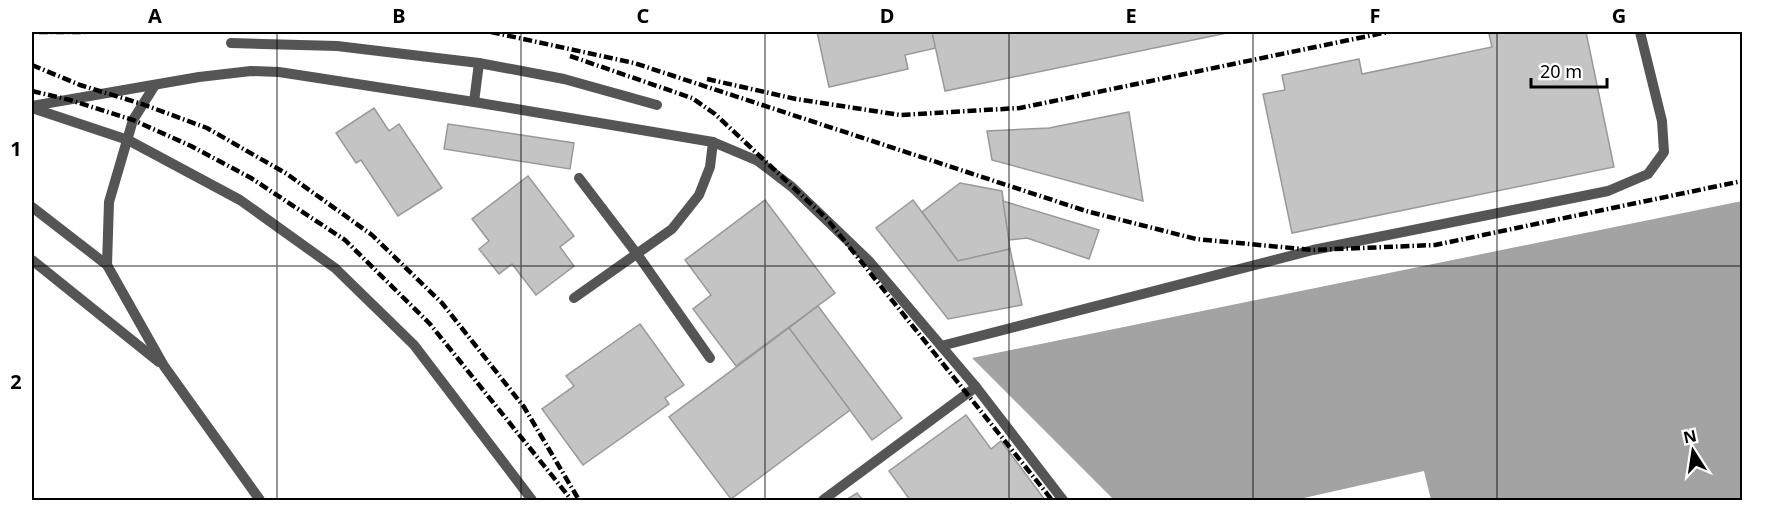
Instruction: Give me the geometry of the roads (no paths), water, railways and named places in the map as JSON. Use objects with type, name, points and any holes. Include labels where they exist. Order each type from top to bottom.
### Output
[{"type":"lane","points":[[941,345],[1313,250],[1608,191],[1648,174],[1664,152],[1662,122],[1640,32]]},
{"type":"lane","points":[[231,43],[337,46],[479,63],[564,79],[657,105]]},
{"type":"lane","points":[[474,102],[479,63]]},
{"type":"lane","points":[[32,107],[222,74],[251,71],[279,72],[713,142],[758,161],[792,187],[869,261],[976,387],[1063,501]]},
{"type":"lane","points":[[107,265],[109,202],[133,120],[154,85]]},
{"type":"lane","points":[[32,107],[128,140],[240,200],[335,268],[414,345],[532,501]]},
{"type":"lane","points":[[574,298],[672,229],[699,195],[710,167],[713,142]]},
{"type":"lane","points":[[579,178],[637,254],[710,358]]},
{"type":"lane","points":[[32,207],[107,265],[164,366],[260,501]]},
{"type":"lane","points":[[32,260],[164,366]]},
{"type":"lane","points":[[823,501],[976,387]]},
{"type":"railway","points":[[39,32],[85,32]]},
{"type":"railway","points":[[491,32],[634,63],[1086,211],[1196,239],[1313,250],[1435,245],[1742,181]]},
{"type":"railway","points":[[707,79],[796,99],[900,115],[1020,108],[1388,32]]},
{"type":"railway","points":[[570,56],[692,98],[715,114],[827,219],[1052,500]]},
{"type":"railway","points":[[32,65],[80,85],[142,104],[207,128],[287,174],[372,235],[442,303],[524,407],[579,500]]},
{"type":"railway","points":[[32,91],[70,100],[133,120],[191,146],[251,178],[345,240],[430,324],[570,498]]}]
